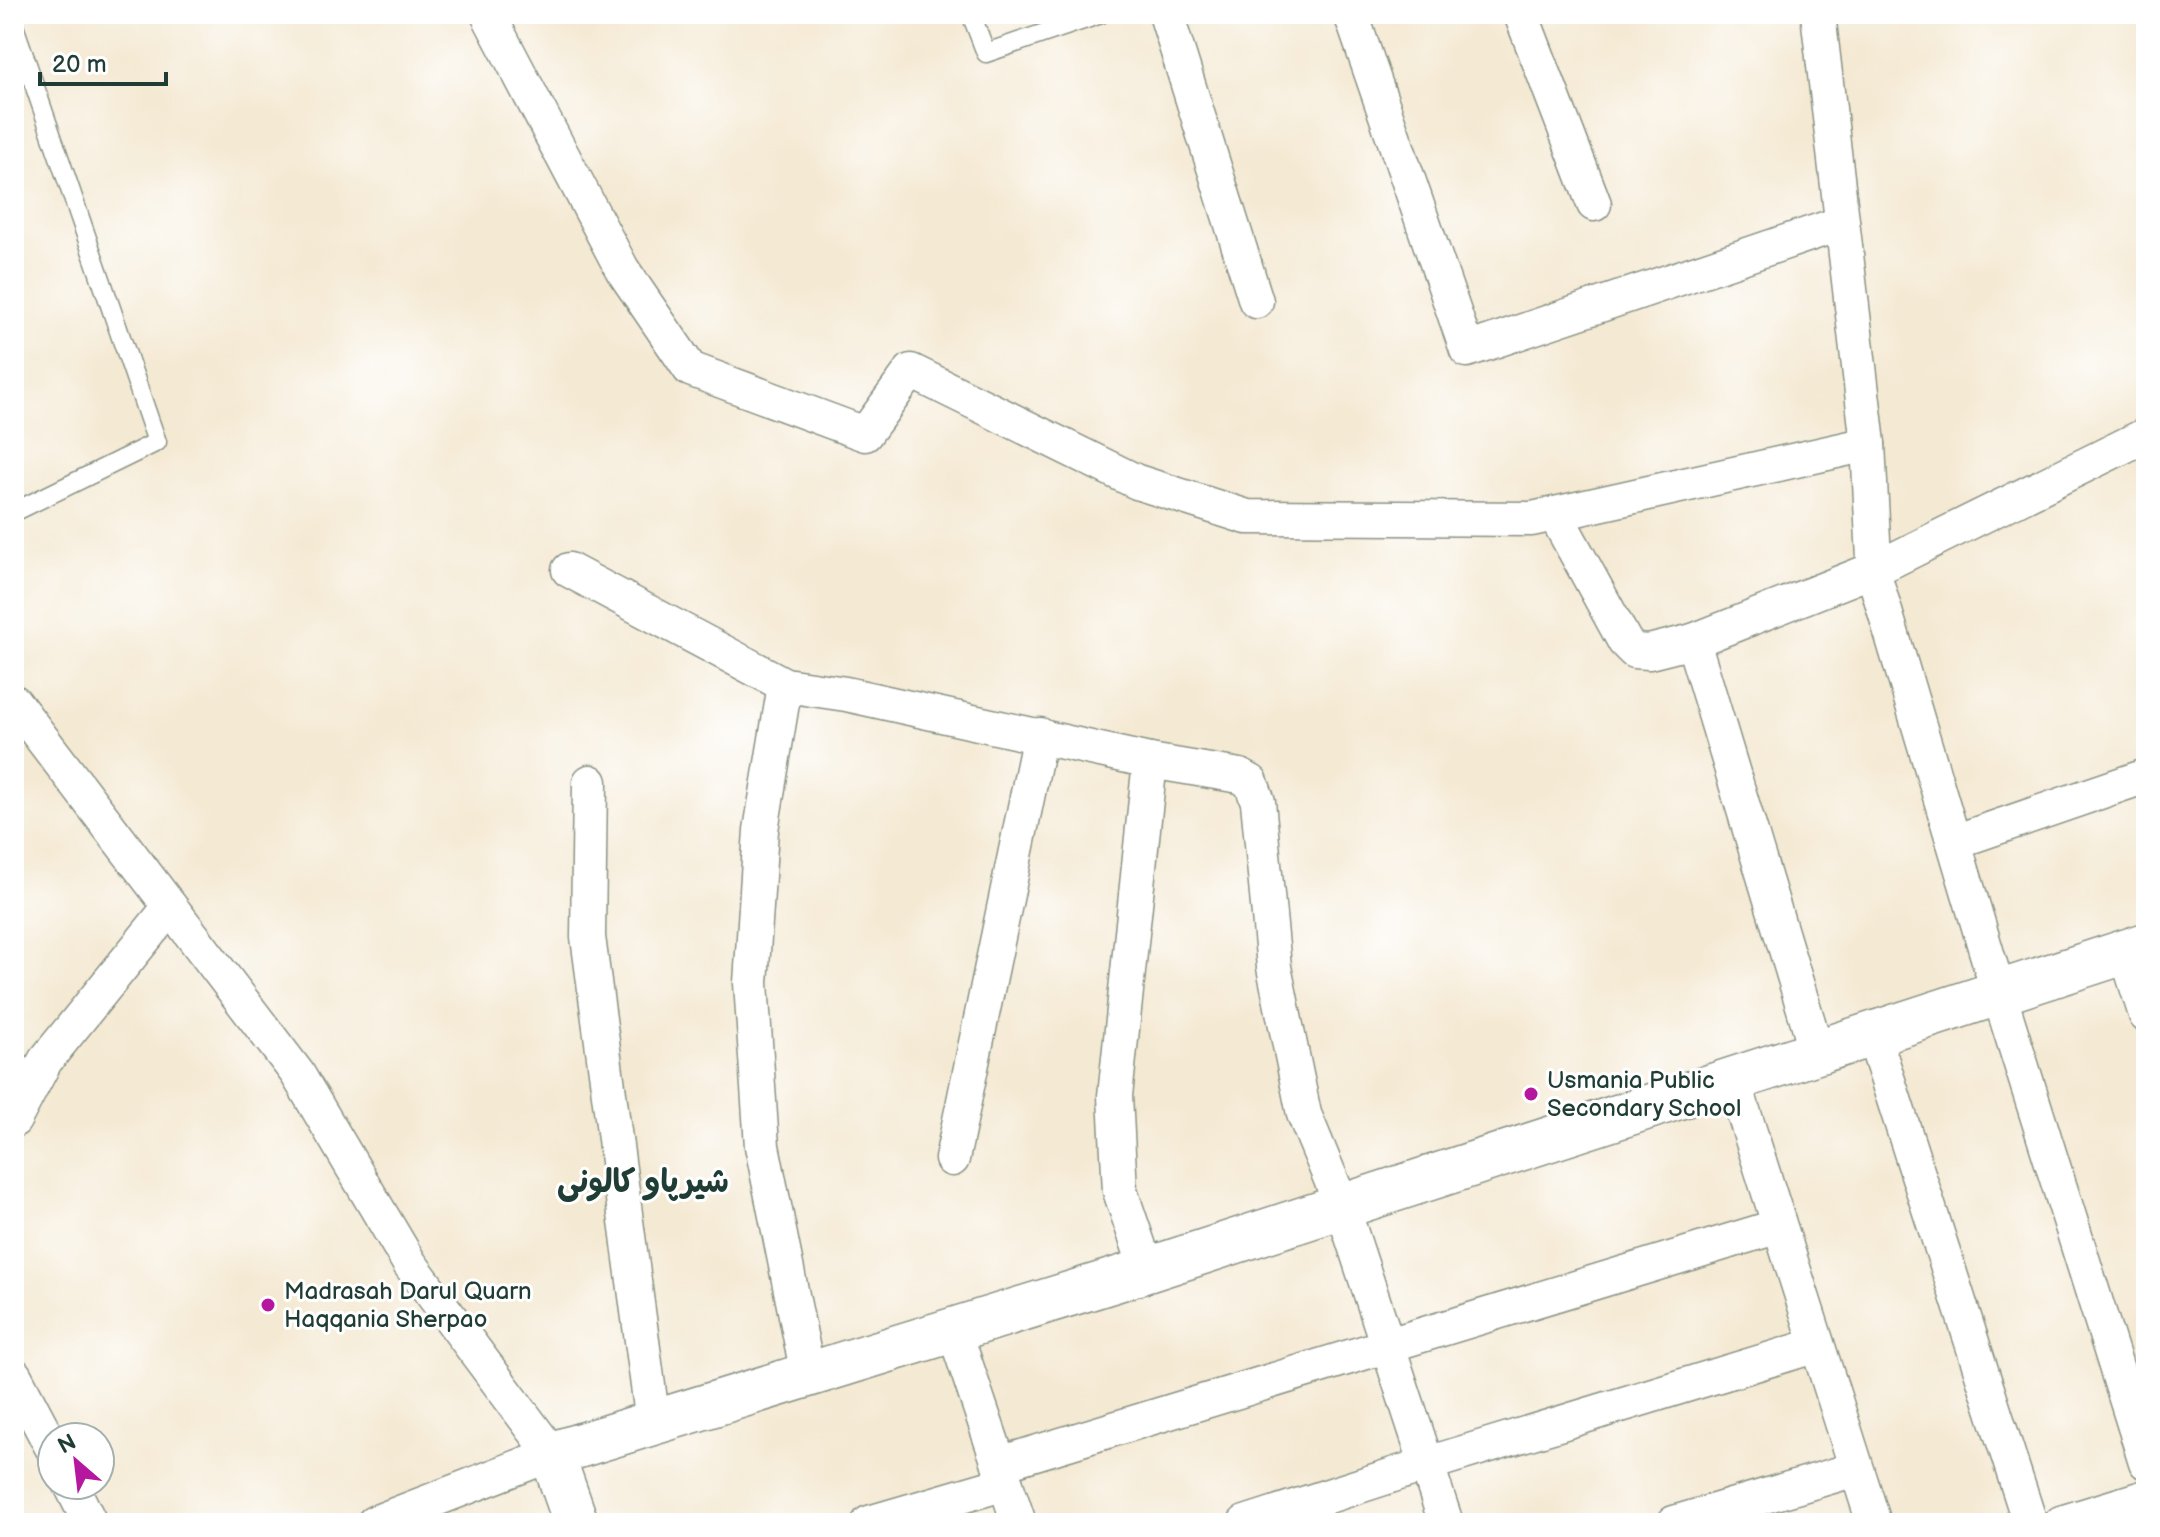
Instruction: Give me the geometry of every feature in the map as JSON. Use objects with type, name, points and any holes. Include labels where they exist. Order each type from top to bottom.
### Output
[{"type":"street","points":[[488,14],[622,269],[690,369],[865,434],[911,371],[1137,482],[1247,517],[1532,519],[1868,444]]},
{"type":"street","points":[[1166,14],[1256,301]]},
{"type":"street","points":[[1351,14],[1467,350],[1842,223]]},
{"type":"street","points":[[1521,14],[1594,204]]},
{"type":"street","points":[[1818,14],[1868,444],[1875,569],[1999,994],[2146,1462]]},
{"type":"street","points":[[1555,514],[1625,642],[1634,651],[1649,652],[1693,641],[1875,569],[2146,435]]},
{"type":"street","points":[[569,570],[785,685],[846,694],[1150,761],[1240,776],[1256,790],[1274,967],[1304,1114],[1342,1206],[1446,1523]]},
{"type":"street","points":[[1693,641],[1817,1052]]},
{"type":"street","points":[[785,685],[761,830],[751,983],[762,1146],[808,1375]]},
{"type":"street","points":[[14,702],[297,1073],[410,1264],[552,1454],[576,1523]]},
{"type":"street","points":[[952,1159],[1040,735]]},
{"type":"street","points":[[1147,1270],[1120,1191],[1115,1096],[1150,761]]},
{"type":"street","points":[[1954,842],[2146,776]]},
{"type":"street","points":[[590,782],[588,937],[653,1423]]},
{"type":"street","points":[[14,1120],[45,1061],[170,907]]},
{"type":"street","points":[[374,1523],[552,1454],[1147,1270],[2136,949],[2146,1015]]},
{"type":"street","points":[[1873,1034],[2030,1523]]},
{"type":"street","points":[[1733,1079],[1874,1523]]},
{"type":"street","points":[[869,1523],[1002,1473],[1388,1346],[1779,1226]]},
{"type":"street","points":[[954,1330],[1019,1523]]},
{"type":"street","points":[[1245,1523],[1817,1345]]},
{"type":"street","points":[[14,1375],[38,1421]]},
{"type":"street","points":[[1674,1523],[1856,1469]]},
{"type":"street","points":[[2061,1523],[2146,1497]]},
{"type":"street","points":[[79,1501],[90,1523]]},
{"type":"lane","points":[[971,14],[986,53],[1101,14]]},
{"type":"lane","points":[[14,26],[157,442],[14,512]]},
{"type":"place","name":"Usmania Public Secondary School","points":[[1531,1094]]},
{"type":"place","name":"Madrasah Darul Quarn Haqqania Sherpao","points":[[268,1305]]},
{"type":"district","name":"شیرپاو کالونی","points":[[643,1182]]}]
